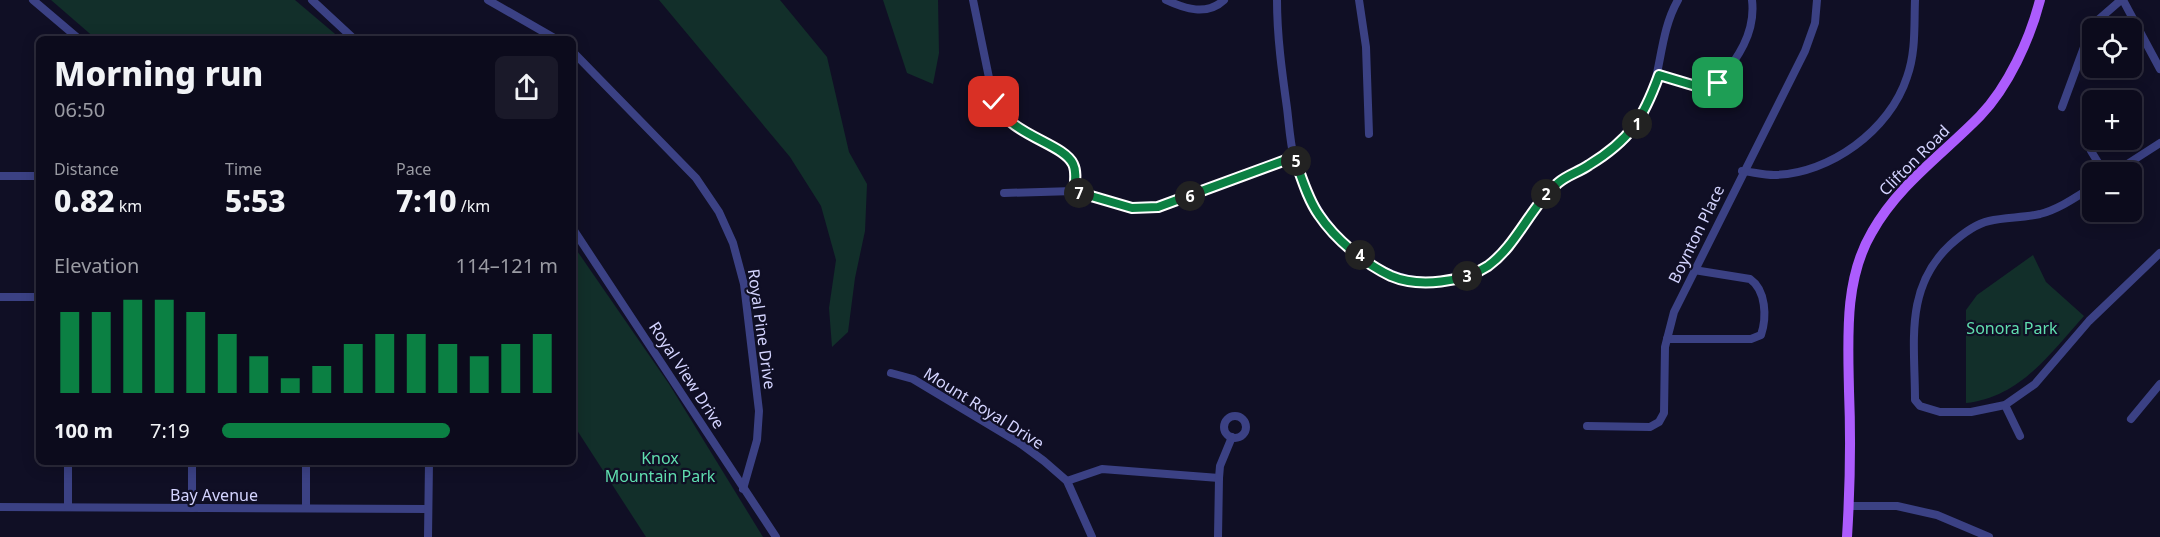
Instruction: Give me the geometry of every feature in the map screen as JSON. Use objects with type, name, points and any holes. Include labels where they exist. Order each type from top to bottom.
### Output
[{"type":"main road","name":"Clifton Road","points":[[1847,537],[1849,506],[1848,364],[1855,269],[1871,233],[1894,199],[1982,114],[2008,76],[2032,32],[2040,0]]},
{"type":"street","points":[[33,0],[75,36]]},
{"type":"street","points":[[312,0],[351,36]]},
{"type":"street","points":[[488,0],[551,36]]},
{"type":"street","points":[[973,0],[994,102],[1000,114],[1009,122],[1069,158],[1076,176],[1074,191]]},
{"type":"street","points":[[1166,0],[1181,7],[1201,10],[1217,6],[1224,0]]},
{"type":"street","points":[[1277,0],[1280,56],[1294,157],[1319,214],[1335,233],[1364,259],[1392,276],[1412,281],[1449,280],[1468,276],[1487,266],[1504,252],[1544,196],[1560,181],[1587,167],[1623,141],[1647,110],[1659,75],[1663,42],[1671,13],[1678,0]]},
{"type":"street","points":[[1359,0],[1366,46],[1369,134]]},
{"type":"street","points":[[1659,75],[1699,87],[1718,83],[1744,47],[1752,21],[1752,0]]},
{"type":"street","name":"Boynton Place","points":[[1587,426],[1650,427],[1659,422],[1664,413],[1667,339],[1674,312],[1742,171],[1805,51],[1815,22],[1817,0]]},
{"type":"street","points":[[1742,171],[1774,175],[1804,170],[1836,157],[1872,132],[1890,109],[1907,79],[1913,54],[1915,0]]},
{"type":"street","points":[[2062,107],[2090,31],[2098,20],[2122,0],[2160,69]]},
{"type":"street","name":"Royal Pine Drive","points":[[576,55],[621,98],[696,178],[718,212],[733,243],[744,284],[759,411],[757,440],[743,489]]},
{"type":"street","points":[[2131,162],[2160,143]]},
{"type":"street","points":[[2091,151],[2098,162]]},
{"type":"street","points":[[1004,194],[1074,191],[1132,208],[1158,207],[1294,157]]},
{"type":"street","points":[[0,176],[36,176]]},
{"type":"street","points":[[2082,193],[2065,204],[2040,214],[1987,221],[1969,230],[1942,252],[1920,288],[1915,307],[1915,400],[1920,406],[1940,412],[1971,412],[2005,405],[2035,384],[2089,321],[2160,253]]},
{"type":"street","name":"Royal View Drive","points":[[576,233],[776,537]]},
{"type":"street","points":[[1667,339],[1750,339],[1761,335],[1763,328],[1762,295],[1757,283],[1750,279],[1694,270]]},
{"type":"street","points":[[0,297],[36,297]]},
{"type":"street","name":"Mount Royal Drive","points":[[891,373],[913,379],[1021,444],[1067,482],[1092,537]]},
{"type":"street","points":[[2132,419],[2160,384]]},
{"type":"street","points":[[2005,405],[2020,436]]},
{"type":"street","points":[[1218,537],[1218,478],[1232,437]]},
{"type":"street","points":[[68,465],[68,507]]},
{"type":"street","points":[[192,465],[192,508]]},
{"type":"street","points":[[306,465],[306,508]]},
{"type":"street","points":[[428,537],[429,465]]},
{"type":"street","points":[[1067,482],[1102,469],[1218,478]]},
{"type":"street","points":[[1849,506],[1897,506],[1937,514],[1989,537]]},
{"type":"street","name":"Bay Avenue","points":[[0,507],[428,509]]},
{"type":"green space","points":[[51,0],[295,0],[337,36],[93,36]]},
{"type":"green space","points":[[659,0],[780,0],[827,57],[849,152],[867,184],[865,231],[855,278],[848,332],[832,347],[829,308],[836,260],[821,206],[790,157]]},
{"type":"green space","points":[[883,0],[938,0],[939,53],[933,84],[907,73]]},
{"type":"green space","name":"Knox Mountain Park","points":[[576,249],[669,384],[763,537],[646,537],[576,429]]},
{"type":"green space","name":"Sonora Park","points":[[2033,255],[2046,282],[2084,316],[2046,359],[2018,383],[1985,399],[1966,403],[1966,310],[1977,295]]},
{"type":"route","points":[[994,102],[1000,114],[1009,122],[1069,158],[1074,165],[1076,176],[1074,191],[1132,208],[1158,207],[1294,157],[1319,214],[1335,233],[1364,259],[1392,276],[1429,282],[1468,276],[1487,266],[1504,252],[1531,211],[1544,196],[1560,181],[1607,154],[1636,127],[1647,110],[1659,75],[1676,78],[1699,87],[1718,83]]}]
